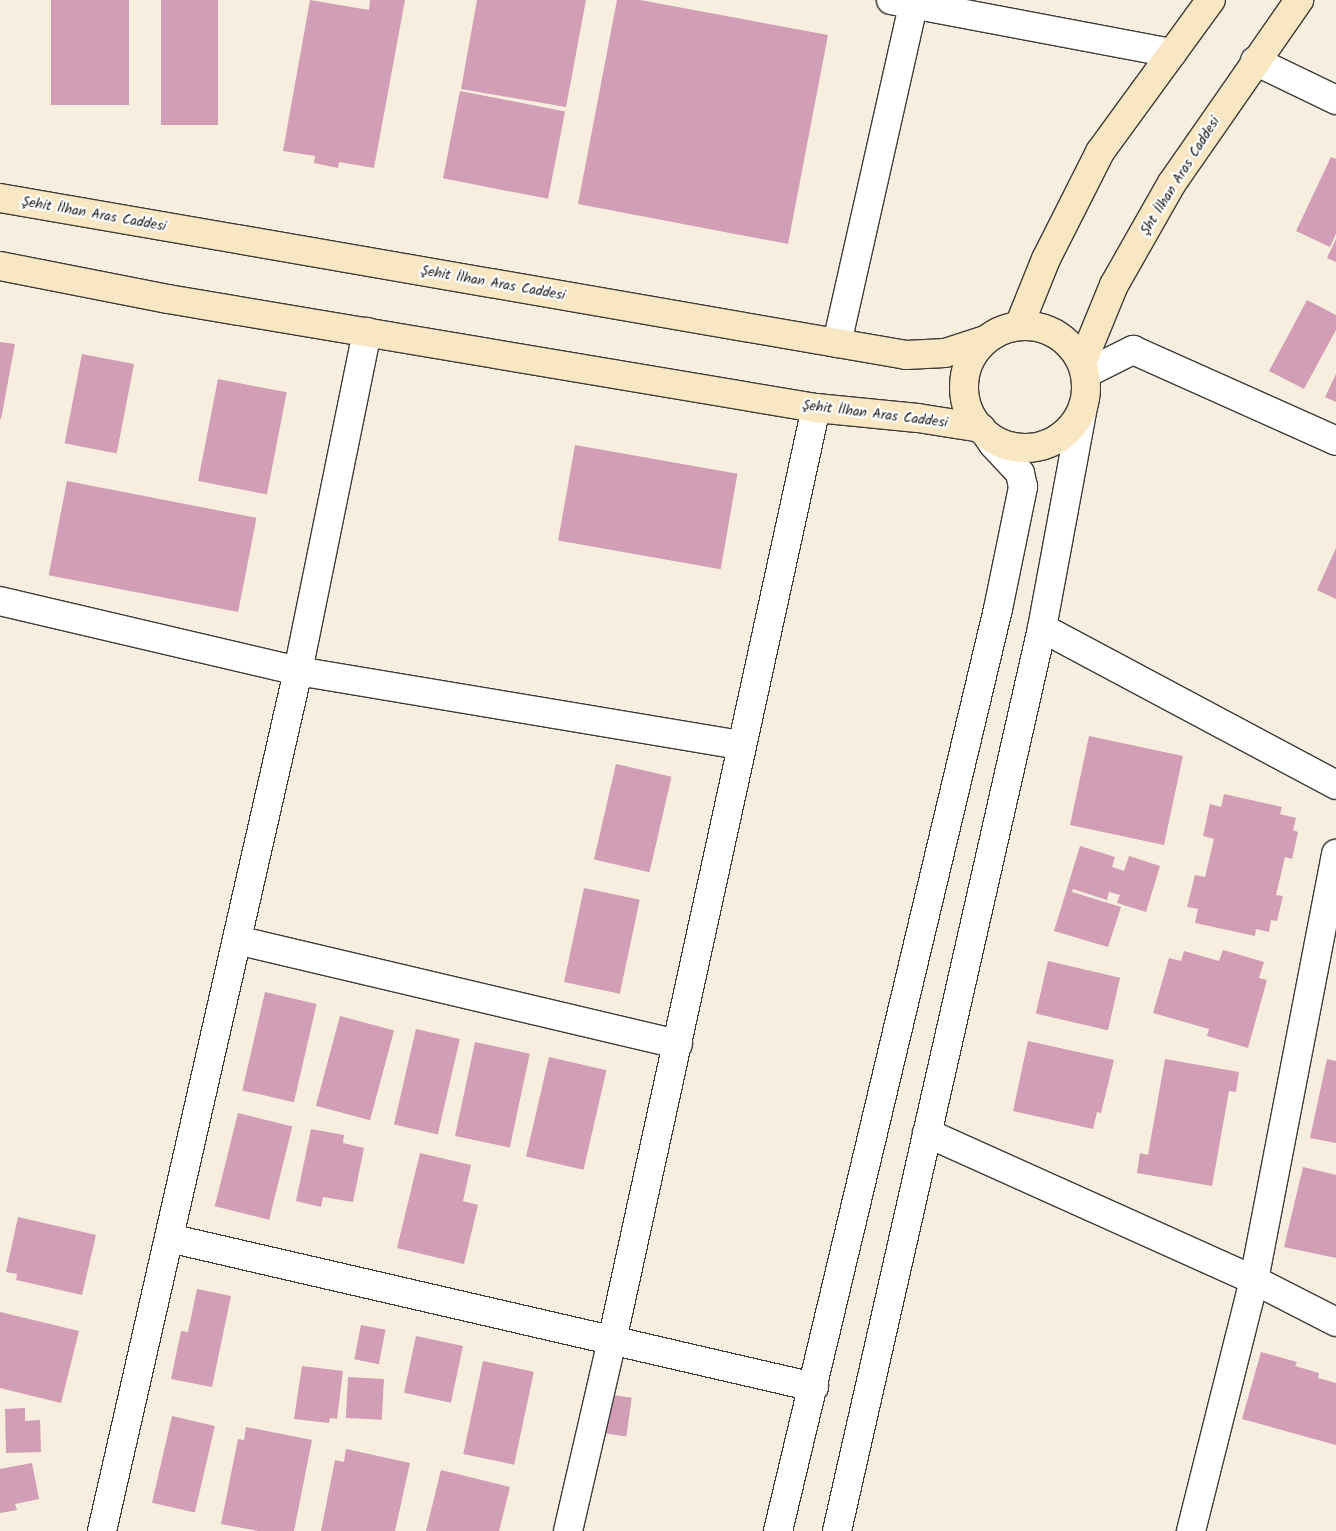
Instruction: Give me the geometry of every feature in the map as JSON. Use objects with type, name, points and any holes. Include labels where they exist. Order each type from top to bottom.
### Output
[{"type":"main road","points":[[1019,326],[1046,260],[1100,152],[1210,0]]},
{"type":"main road","name":"Şht İlhan Aras Caddesi","points":[[1083,369],[1114,285],[1172,182],[1299,0]]},
{"type":"main road","name":"Şehit İlhan Aras Caddesi","points":[[0,198],[906,355],[945,353],[985,340]]},
{"type":"main road","name":"Şehit İlhan Aras Caddesi","points":[[0,266],[168,299],[816,408],[918,418],[984,431]]},
{"type":"main road","points":[[1019,326],[1034,326],[1049,330],[1063,338],[1074,349],[1083,369],[1086,391],[1083,407],[1075,422],[1064,434],[1050,443],[1034,448],[1017,448],[1001,443],[984,431],[967,406],[964,388],[967,371],[974,354],[985,340],[1001,330],[1019,326]]},
{"type":"street","points":[[837,343],[906,1],[1172,53]]},
{"type":"street","points":[[1255,61],[1336,100]]},
{"type":"street","points":[[102,1531],[298,671],[366,332]]},
{"type":"street","points":[[1083,369],[1134,350],[1336,441]]},
{"type":"street","points":[[837,1531],[1042,628],[1083,407]]},
{"type":"street","points":[[568,1531],[678,1044],[816,408]]},
{"type":"street","points":[[778,1531],[814,1387],[998,609],[1024,487],[1020,473],[993,444],[984,431]]},
{"type":"street","points":[[0,601],[298,671],[742,745]]},
{"type":"street","points":[[1042,628],[1336,785]]},
{"type":"street","points":[[1191,1531],[1254,1280],[1336,854]]},
{"type":"street","points":[[236,940],[678,1044]]},
{"type":"street","points":[[927,1133],[1254,1280],[1336,1322]]},
{"type":"street","points":[[169,1238],[612,1342],[814,1387]]},
{"type":"building","points":[[51,0],[129,0],[129,105],[51,105]]},
{"type":"building","points":[[161,0],[218,0],[218,125],[161,125]]},
{"type":"building","points":[[310,0],[369,10],[370,0],[405,0],[374,168],[339,162],[338,168],[314,163],[315,156],[283,151]]},
{"type":"building","points":[[477,0],[586,0],[566,107],[461,89]]},
{"type":"building","points":[[617,0],[640,0],[828,35],[788,244],[578,204]]},
{"type":"building","points":[[460,91],[565,111],[548,199],[443,178]]},
{"type":"building","points":[[1331,157],[1336,159],[1336,234],[1330,247],[1296,231]]},
{"type":"building","points":[[1336,239],[1336,262],[1327,258]]},
{"type":"building","points":[[1307,300],[1336,315],[1336,330],[1304,389],[1269,371]]},
{"type":"building","points":[[0,342],[15,344],[1,419],[0,419]]},
{"type":"building","points":[[82,354],[134,364],[117,453],[65,443]]},
{"type":"building","points":[[1336,374],[1336,402],[1325,397]]},
{"type":"building","points":[[218,379],[287,392],[267,494],[198,481]]},
{"type":"building","points":[[575,445],[737,474],[721,569],[558,541]]},
{"type":"building","points":[[67,481],[256,518],[238,612],[49,575]]},
{"type":"building","points":[[1336,548],[1336,599],[1317,590]]},
{"type":"building","points":[[1089,736],[1183,756],[1164,845],[1070,825]]},
{"type":"building","points":[[616,764],[672,777],[649,872],[594,859]]},
{"type":"building","points":[[1224,794],[1282,807],[1280,814],[1296,818],[1293,830],[1298,832],[1292,859],[1285,857],[1276,895],[1283,896],[1277,921],[1271,920],[1269,932],[1256,929],[1255,936],[1195,923],[1198,909],[1187,907],[1195,875],[1205,877],[1214,839],[1203,836],[1210,804],[1221,807]]},
{"type":"building","points":[[1080,846],[1115,857],[1112,867],[1124,871],[1129,856],[1160,866],[1146,912],[1117,903],[1120,895],[1109,892],[1107,900],[1073,889],[1072,892],[1121,907],[1108,947],[1054,931]]},
{"type":"building","points":[[584,888],[640,900],[620,994],[564,982]]},
{"type":"building","points":[[1223,950],[1264,962],[1259,978],[1267,980],[1248,1048],[1207,1036],[1209,1029],[1153,1013],[1169,958],[1181,961],[1184,951],[1219,961]]},
{"type":"building","points":[[1048,961],[1120,978],[1108,1030],[1036,1014]]},
{"type":"building","points":[[265,992],[317,1004],[294,1102],[242,1090]]},
{"type":"building","points":[[340,1016],[394,1030],[370,1120],[316,1106]]},
{"type":"building","points":[[416,1029],[460,1039],[438,1135],[394,1124]]},
{"type":"building","points":[[1028,1041],[1114,1060],[1101,1113],[1097,1112],[1093,1129],[1013,1111]]},
{"type":"building","points":[[475,1042],[530,1054],[510,1148],[455,1136]]},
{"type":"building","points":[[549,1057],[606,1070],[584,1170],[526,1156]]},
{"type":"building","points":[[1165,1059],[1239,1072],[1236,1092],[1229,1091],[1212,1186],[1137,1173],[1140,1153],[1148,1155]]},
{"type":"building","points":[[1327,1059],[1336,1061],[1336,1143],[1310,1138]]},
{"type":"building","points":[[238,1113],[292,1127],[269,1220],[215,1206]]},
{"type":"building","points":[[311,1129],[344,1135],[343,1143],[364,1148],[353,1202],[323,1197],[321,1207],[296,1201]]},
{"type":"building","points":[[420,1153],[471,1165],[463,1201],[478,1205],[464,1264],[397,1248]]},
{"type":"building","points":[[1303,1167],[1336,1175],[1336,1258],[1284,1247]]},
{"type":"building","points":[[18,1217],[96,1235],[82,1295],[16,1280],[17,1274],[6,1272]]},
{"type":"building","points":[[197,1289],[231,1296],[212,1387],[171,1379],[181,1331],[188,1332]]},
{"type":"building","points":[[0,1312],[79,1331],[61,1403],[0,1388]]},
{"type":"building","points":[[361,1325],[386,1330],[379,1364],[354,1359]]},
{"type":"building","points":[[416,1336],[463,1346],[451,1403],[404,1393]]},
{"type":"building","points":[[1261,1352],[1297,1362],[1295,1366],[1319,1373],[1318,1378],[1336,1383],[1336,1445],[1242,1419]]},
{"type":"building","points":[[483,1361],[534,1372],[514,1465],[463,1454]]},
{"type":"building","points":[[302,1366],[343,1371],[337,1419],[330,1418],[329,1423],[294,1419]]},
{"type":"building","points":[[348,1377],[384,1379],[382,1420],[346,1418]]},
{"type":"building","points":[[605,1394],[632,1398],[626,1436],[600,1433]]},
{"type":"building","points":[[25,1408],[25,1421],[40,1420],[41,1452],[6,1453],[5,1409]]},
{"type":"building","points":[[172,1416],[215,1426],[195,1513],[152,1503]]},
{"type":"building","points":[[246,1427],[312,1440],[294,1531],[258,1531],[221,1524],[238,1439],[244,1440]]},
{"type":"building","points":[[346,1449],[410,1463],[395,1531],[321,1531],[335,1460],[344,1462]]},
{"type":"building","points":[[32,1463],[39,1499],[15,1504],[17,1510],[0,1513],[0,1469]]},
{"type":"building","points":[[441,1470],[510,1487],[499,1531],[426,1531]]}]
